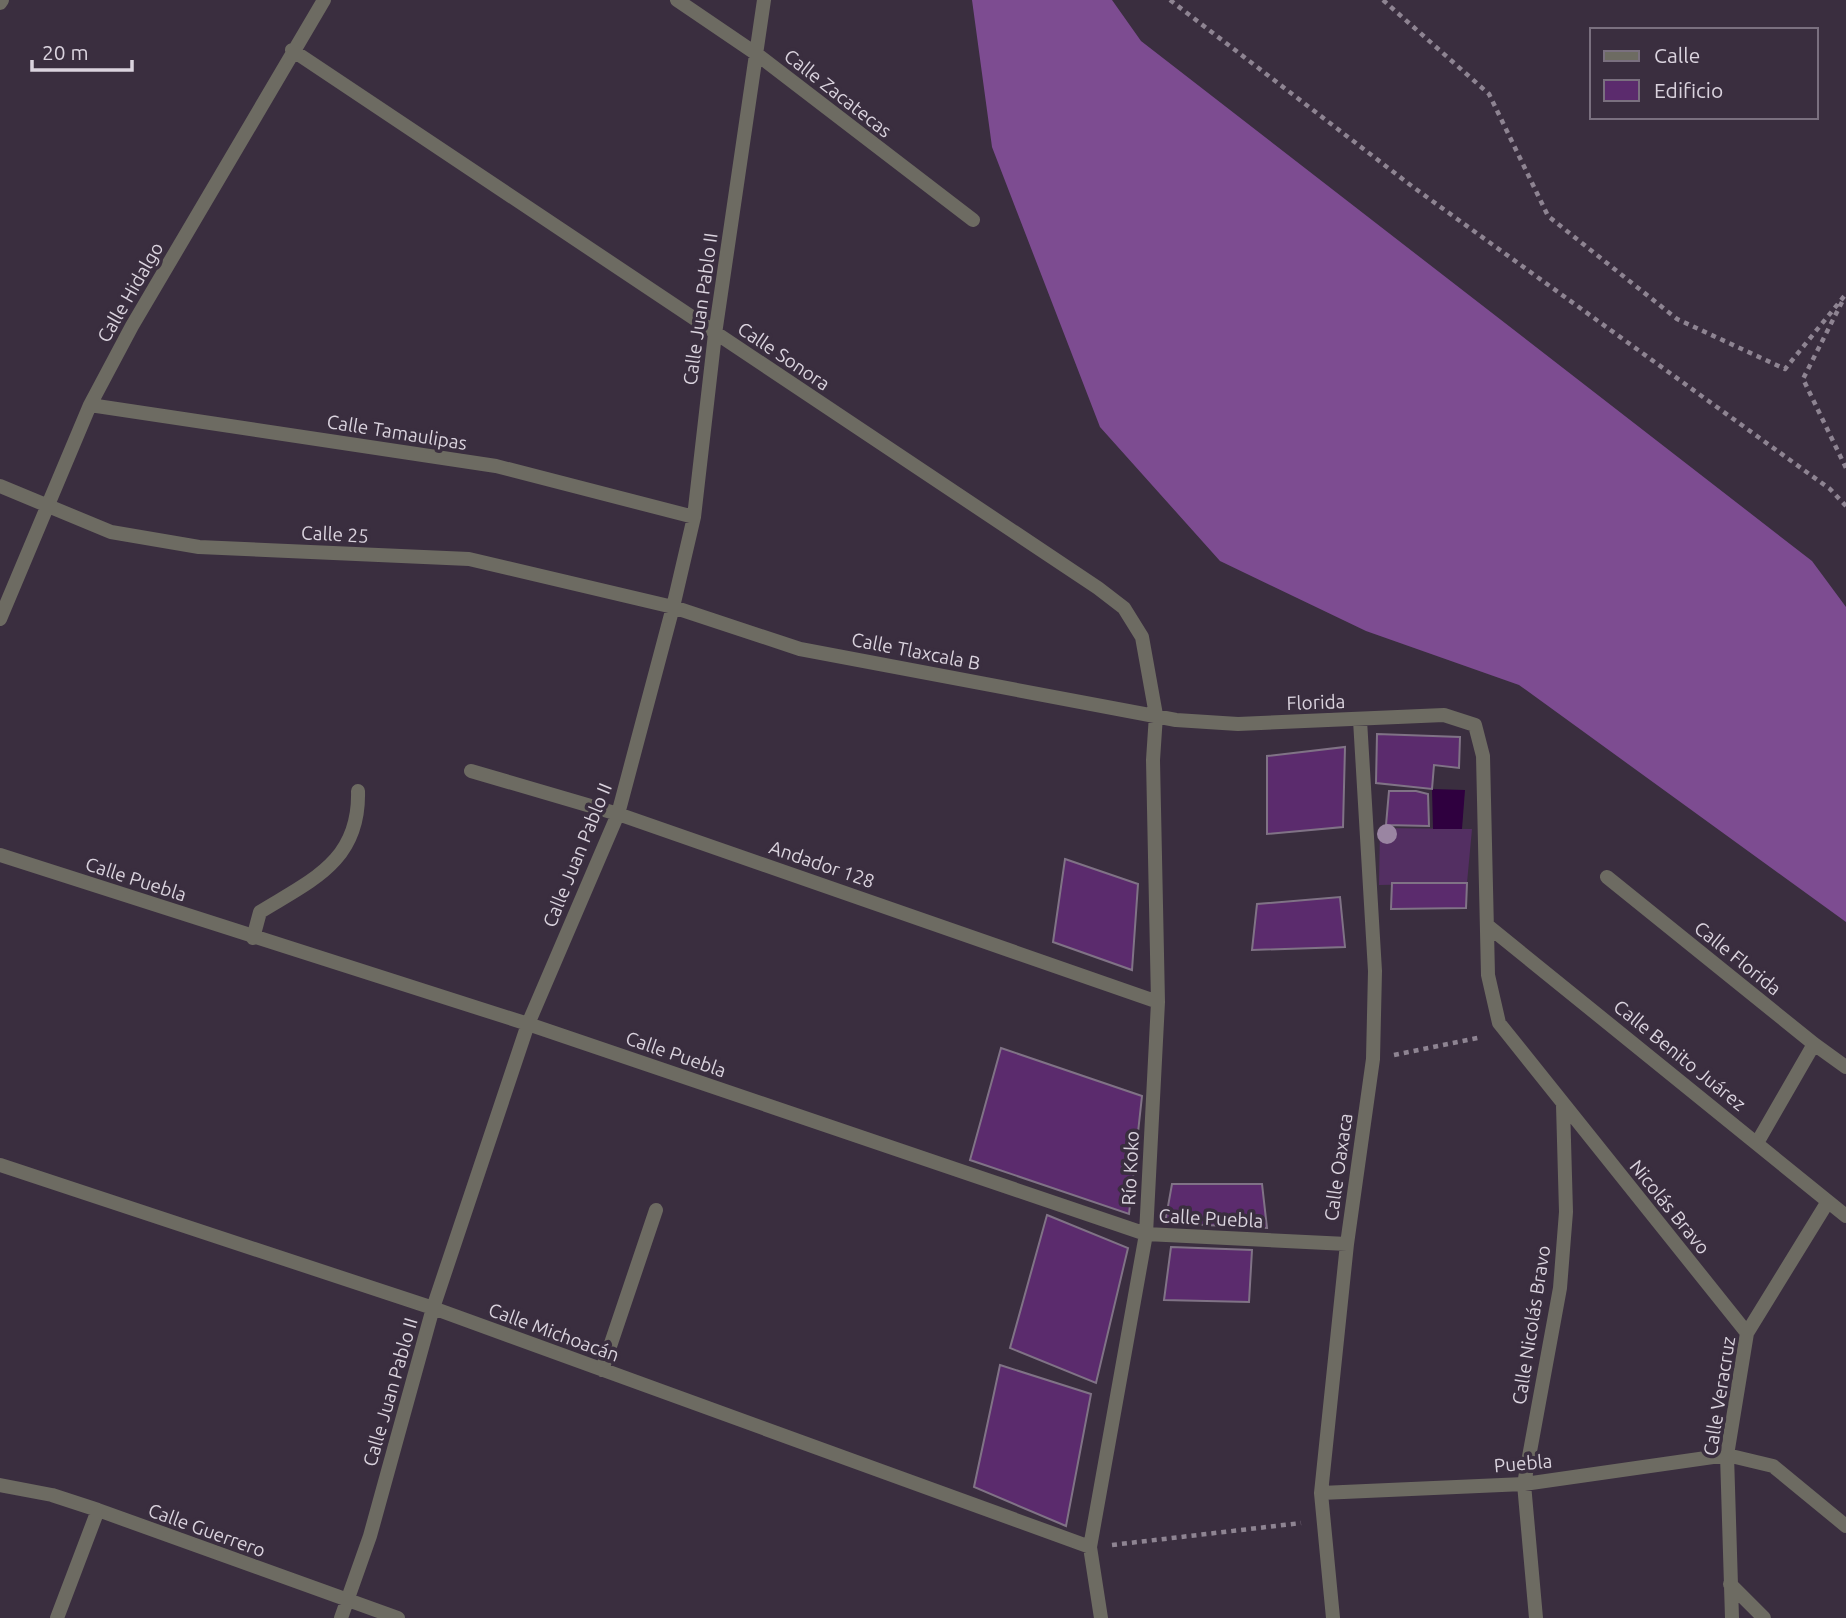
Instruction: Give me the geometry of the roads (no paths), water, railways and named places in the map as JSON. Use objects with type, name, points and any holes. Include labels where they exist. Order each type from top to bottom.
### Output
[{"type":"street","name":"Calle Hidalgo","points":[[0,619],[90,405],[132,326],[292,50],[324,0]]},
{"type":"street","name":"Calle Zacatecas","points":[[677,0],[758,55],[973,220]]},
{"type":"street","name":"Calle Juan Pablo II","points":[[341,1618],[370,1536],[433,1308],[528,1024],[618,814],[673,607],[694,517],[715,334],[764,0]]},
{"type":"street","name":"Calle Sonora","points":[[292,50],[1124,608],[1142,636],[1156,715]]},
{"type":"street","name":"Calle Tamaulipas","points":[[90,405],[496,466],[694,517]]},
{"type":"street","name":"Calle 25","points":[[0,486],[111,532],[199,547],[468,559],[673,607]]},
{"type":"street","name":"Calle Tlaxcala B","points":[[673,607],[800,649],[1156,715]]},
{"type":"street","name":"Florida","points":[[1156,715],[1238,723],[1444,715],[1475,725],[1483,756],[1488,926]]},
{"type":"street","name":"Río Koko","points":[[1101,1618],[1090,1547],[1146,1234],[1158,1002],[1153,760],[1156,715]]},
{"type":"street","name":"Calle Oaxaca","points":[[1332,1618],[1321,1493],[1347,1244],[1373,1059],[1375,971],[1360,720]]},
{"type":"street","name":"Andador 128","points":[[471,771],[618,814],[1158,1002]]},
{"type":"street","points":[[253,938],[260,912],[327,871],[347,846],[358,811],[358,791]]},
{"type":"street","name":"Calle Puebla","points":[[0,855],[528,1024],[1146,1234],[1347,1244]]},
{"type":"street","name":"Calle Florida","points":[[1607,877],[1846,1067]]},
{"type":"street","points":[[1488,926],[1488,975],[1499,1023],[1563,1105]]},
{"type":"street","name":"Calle Benito Juárez","points":[[1488,926],[1846,1216]]},
{"type":"street","points":[[1757,1143],[1814,1044]]},
{"type":"street","name":"Nicolás Bravo","points":[[1563,1105],[1747,1333]]},
{"type":"street","name":"Calle Nicolás Bravo","points":[[1536,1618],[1524,1484],[1560,1288],[1566,1212],[1563,1105]]},
{"type":"street","name":"Calle Michoacán","points":[[0,1165],[433,1308],[1090,1547]]},
{"type":"street","name":"Calle Veracruz","points":[[1732,1618],[1727,1455],[1747,1333],[1827,1203]]},
{"type":"street","points":[[602,1370],[656,1210]]},
{"type":"street","points":[[1727,1455],[1773,1466],[1846,1526]]},
{"type":"street","name":"Puebla","points":[[1321,1493],[1524,1484],[1727,1455]]},
{"type":"street","name":"Calle Guerrero","points":[[0,1485],[52,1495],[98,1510],[347,1602],[398,1618]]},
{"type":"street","points":[[57,1618],[98,1510]]},
{"type":"street","points":[[1730,1584],[1764,1618]]}]
